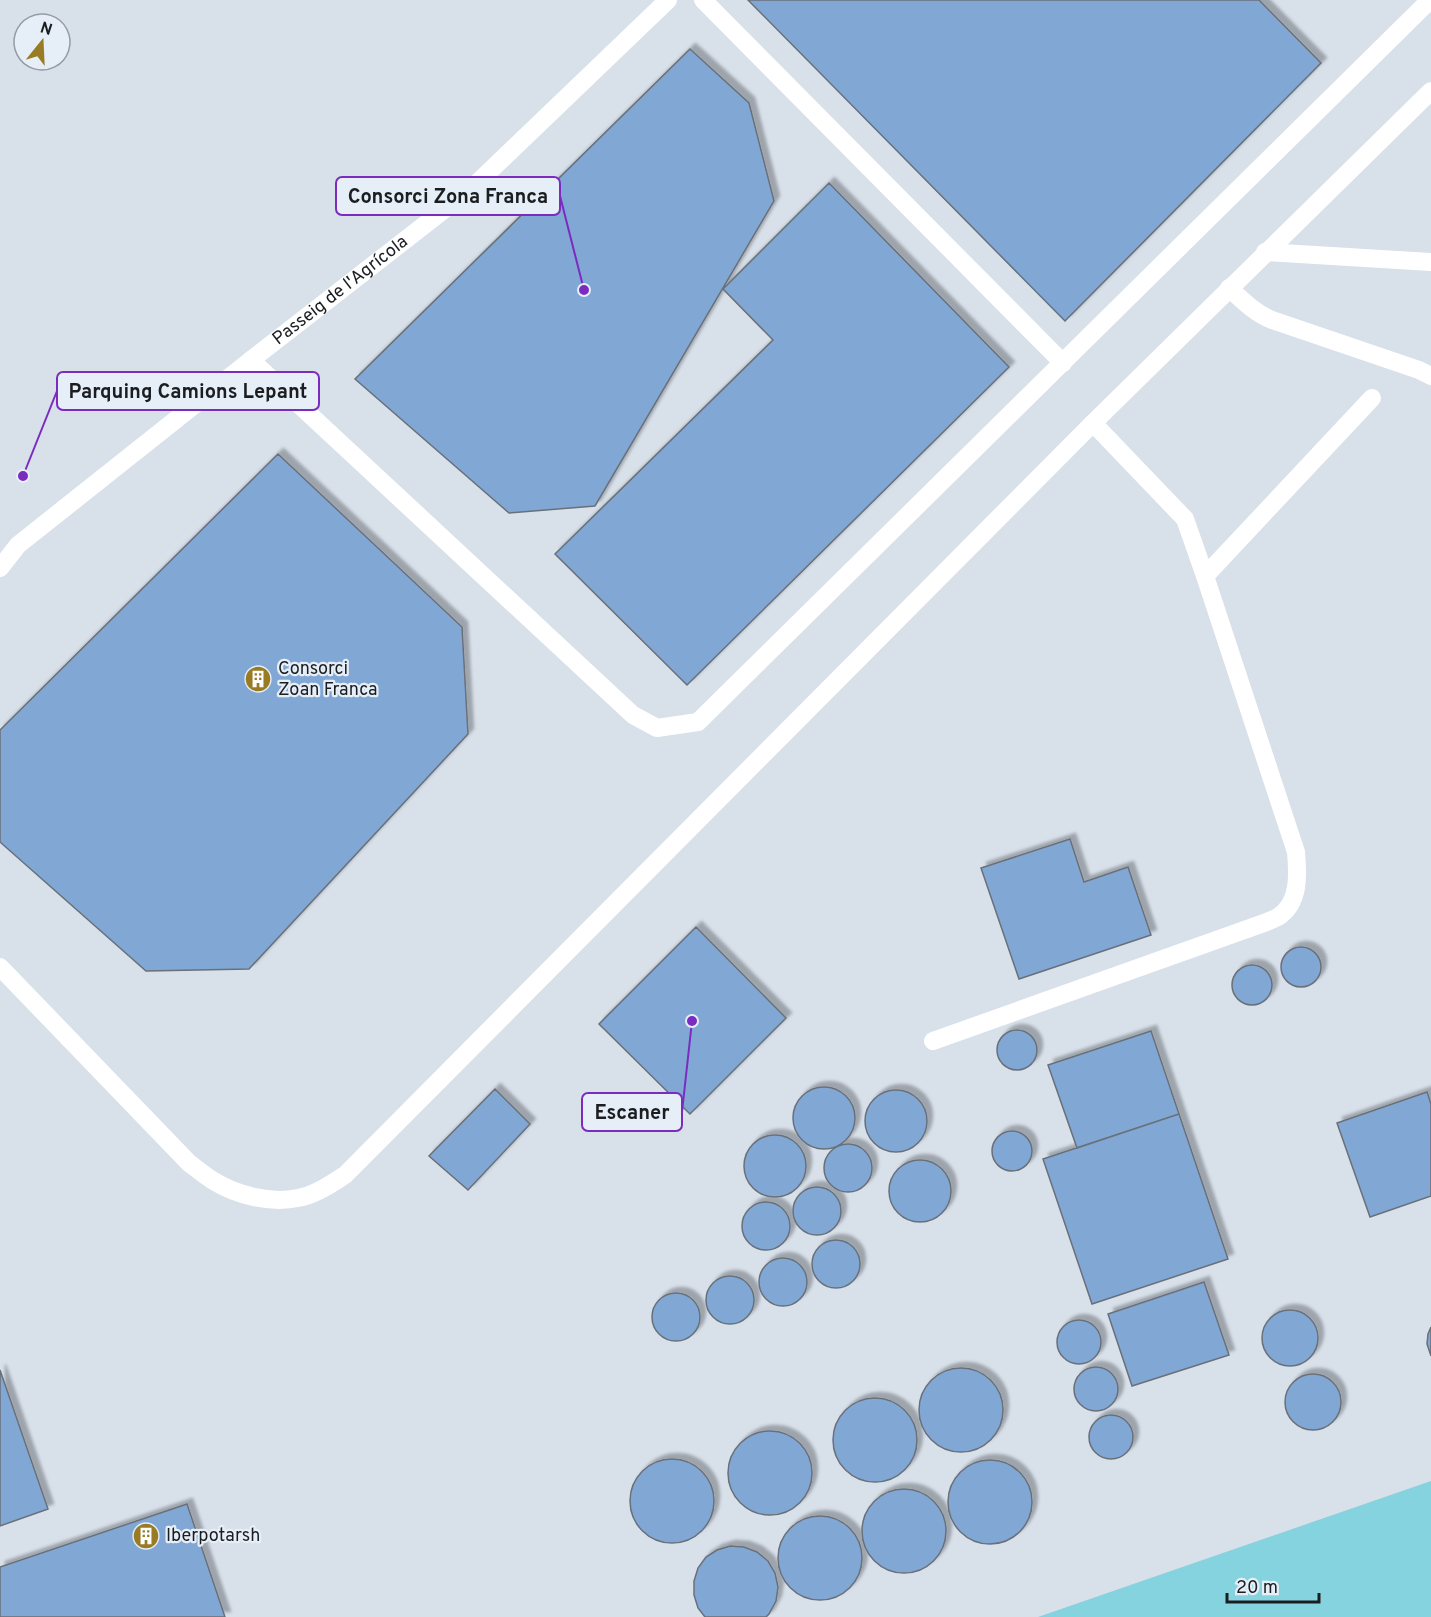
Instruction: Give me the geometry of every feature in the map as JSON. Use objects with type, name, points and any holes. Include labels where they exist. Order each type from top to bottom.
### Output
[{"type":"lane","name":"Passeig de l'Agrícola","points":[[0,568],[18,545],[472,188],[668,0]]},
{"type":"lane","points":[[703,0],[1063,363]]},
{"type":"lane","points":[[251,360],[633,715],[657,728],[698,722],[1430,0]]},
{"type":"lane","points":[[0,967],[189,1163],[212,1180],[238,1193],[267,1200],[298,1198],[324,1188],[345,1175],[1093,423],[1431,91]]},
{"type":"lane","points":[[1265,252],[1431,262]]},
{"type":"lane","points":[[1229,288],[1259,315],[1272,321],[1431,376]]},
{"type":"lane","points":[[1205,576],[1372,398]]},
{"type":"lane","points":[[933,1041],[1279,916],[1288,907],[1295,893],[1296,852],[1185,519],[1093,423]]},
{"type":"lane","points":[[0,559],[18,545]]},
{"type":"water","points":[[1431,1481],[1431,1617],[1038,1617]]},
{"type":"building","points":[[748,0],[1259,0],[1321,63],[1065,321]]},
{"type":"building","points":[[690,49],[749,103],[774,201],[595,506],[509,513],[355,379]]},
{"type":"building","points":[[829,183],[1009,367],[687,685],[555,554],[773,340],[723,289]]},
{"type":"building","name":"Consorci Zoan Franca","points":[[278,454],[462,627],[468,734],[249,969],[146,971],[0,842],[0,730]]},
{"type":"building","points":[[1070,839],[1084,882],[1128,867],[1151,935],[1019,979],[981,868]]},
{"type":"building","points":[[696,927],[786,1018],[690,1114],[599,1024]]},
{"type":"building","points":[[1301,947],[1315,953],[1321,967],[1315,981],[1301,987],[1287,981],[1281,967],[1287,953]]},
{"type":"building","points":[[1252,965],[1266,971],[1272,985],[1266,999],[1252,1005],[1238,999],[1232,985],[1238,971]]},
{"type":"building","points":[[1017,1030],[1031,1036],[1037,1050],[1031,1064],[1017,1070],[1003,1064],[997,1050],[1003,1036]]},
{"type":"building","points":[[1151,1031],[1179,1114],[1077,1148],[1048,1065]]},
{"type":"building","points":[[818,1087],[830,1087],[846,1096],[853,1106],[855,1118],[853,1130],[846,1140],[830,1149],[818,1149],[807,1144],[798,1135],[793,1124],[793,1112],[798,1101],[807,1092]]},
{"type":"building","points":[[495,1089],[530,1124],[468,1190],[429,1156]]},
{"type":"building","points":[[890,1090],[902,1090],[918,1099],[925,1109],[927,1121],[925,1133],[918,1143],[902,1152],[890,1152],[879,1147],[870,1138],[865,1127],[865,1115],[870,1104],[879,1095]]},
{"type":"building","points":[[1427,1092],[1431,1104],[1431,1196],[1370,1217],[1337,1123]]},
{"type":"building","points":[[1179,1114],[1228,1259],[1092,1304],[1043,1159]]},
{"type":"building","points":[[1012,1131],[1026,1137],[1032,1151],[1026,1165],[1012,1171],[998,1165],[992,1151],[998,1137]]},
{"type":"building","points":[[769,1135],[781,1135],[797,1144],[804,1154],[806,1166],[804,1178],[797,1188],[781,1197],[769,1197],[758,1192],[749,1183],[744,1172],[744,1160],[749,1149],[758,1140]]},
{"type":"building","points":[[848,1144],[865,1151],[872,1168],[865,1185],[848,1192],[831,1185],[824,1168],[831,1151]]},
{"type":"building","points":[[914,1160],[926,1160],[942,1169],[949,1179],[951,1191],[949,1203],[942,1213],[926,1222],[914,1222],[903,1217],[894,1208],[889,1197],[889,1185],[894,1174],[903,1165]]},
{"type":"building","points":[[817,1187],[834,1194],[841,1211],[834,1228],[817,1235],[800,1228],[793,1211],[800,1194]]},
{"type":"building","points":[[766,1202],[783,1209],[790,1226],[783,1243],[766,1250],[749,1243],[742,1226],[749,1209]]},
{"type":"building","points":[[836,1240],[853,1247],[860,1264],[853,1281],[836,1288],[819,1281],[812,1264],[819,1247]]},
{"type":"building","points":[[783,1258],[800,1265],[807,1282],[800,1299],[783,1306],[766,1299],[759,1282],[766,1265]]},
{"type":"building","points":[[730,1276],[747,1283],[754,1300],[747,1317],[730,1324],[713,1317],[706,1300],[713,1283]]},
{"type":"building","points":[[1204,1282],[1229,1355],[1132,1386],[1108,1314]]},
{"type":"building","points":[[676,1293],[693,1300],[700,1317],[693,1334],[676,1341],[659,1334],[652,1317],[659,1300]]},
{"type":"building","points":[[1290,1310],[1301,1312],[1310,1318],[1316,1327],[1318,1338],[1316,1349],[1310,1358],[1301,1364],[1290,1366],[1279,1364],[1270,1358],[1264,1349],[1262,1338],[1264,1327],[1270,1318],[1279,1312]]},
{"type":"building","points":[[1079,1320],[1094,1327],[1101,1342],[1094,1357],[1079,1364],[1064,1357],[1057,1342],[1064,1327]]},
{"type":"building","points":[[1431,1327],[1431,1356],[1427,1344]]},
{"type":"building","points":[[1096,1367],[1111,1374],[1118,1389],[1111,1404],[1096,1411],[1081,1404],[1074,1389],[1081,1374]]},
{"type":"building","points":[[961,1368],[977,1371],[991,1380],[1000,1394],[1003,1410],[1000,1426],[991,1440],[977,1449],[961,1452],[945,1449],[931,1440],[922,1426],[919,1410],[922,1394],[931,1380],[945,1371]]},
{"type":"building","points":[[0,1370],[48,1509],[0,1526]]},
{"type":"building","points":[[1313,1374],[1324,1376],[1333,1382],[1339,1391],[1341,1402],[1339,1413],[1333,1422],[1324,1428],[1313,1430],[1302,1428],[1293,1422],[1287,1413],[1285,1402],[1287,1391],[1293,1382],[1302,1376]]},
{"type":"building","points":[[875,1398],[891,1401],[905,1410],[914,1424],[917,1440],[914,1456],[905,1470],[891,1479],[875,1482],[859,1479],[845,1470],[836,1456],[833,1440],[836,1424],[845,1410],[859,1401]]},
{"type":"building","points":[[1111,1415],[1126,1422],[1133,1437],[1126,1452],[1111,1459],[1096,1452],[1089,1437],[1096,1422]]},
{"type":"building","points":[[770,1431],[786,1434],[800,1443],[809,1457],[812,1473],[809,1489],[800,1503],[786,1512],[770,1515],[754,1512],[740,1503],[731,1489],[728,1473],[731,1457],[740,1443],[754,1434]]},
{"type":"building","points":[[672,1459],[688,1462],[702,1471],[711,1485],[714,1501],[711,1517],[702,1531],[688,1540],[672,1543],[656,1540],[642,1531],[633,1517],[630,1501],[633,1485],[642,1471],[656,1462]]},
{"type":"building","points":[[990,1460],[1006,1463],[1020,1472],[1029,1486],[1032,1502],[1029,1518],[1020,1532],[1006,1541],[990,1544],[974,1541],[960,1532],[951,1518],[948,1502],[951,1486],[960,1472],[974,1463]]},
{"type":"building","points":[[904,1489],[920,1492],[934,1501],[943,1515],[946,1531],[943,1547],[934,1561],[920,1570],[904,1573],[888,1570],[874,1561],[865,1547],[862,1531],[865,1515],[874,1501],[888,1492]]},
{"type":"building","name":"Iberpotarsh","points":[[187,1504],[225,1617],[0,1617],[0,1567]]},
{"type":"building","points":[[820,1516],[836,1519],[850,1528],[859,1542],[862,1558],[859,1574],[850,1588],[836,1597],[820,1600],[804,1597],[790,1588],[781,1574],[778,1558],[781,1542],[790,1528],[804,1519]]},
{"type":"building","points":[[730,1546],[744,1547],[757,1552],[768,1561],[775,1573],[778,1587],[776,1601],[766,1617],[705,1617],[698,1608],[694,1595],[694,1581],[698,1568],[706,1557]]},
{"type":"place","name":"Consorci Zona Franca","points":[[584,290]]},
{"type":"place","name":"Parquing Camions Lepant","points":[[23,476]]},
{"type":"place","name":"Consorci Zoan Franca","points":[[258,679]]},
{"type":"place","name":"Escaner","points":[[692,1021]]},
{"type":"place","name":"Iberpotarsh","points":[[146,1536]]}]
